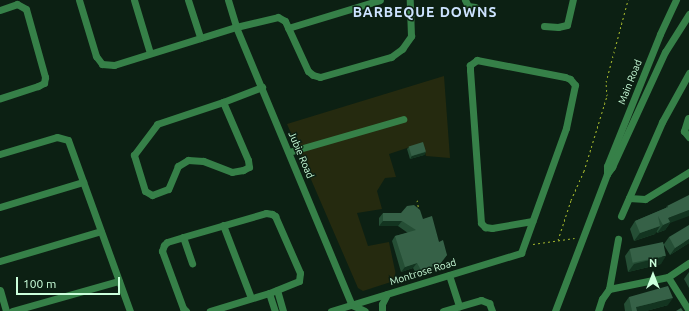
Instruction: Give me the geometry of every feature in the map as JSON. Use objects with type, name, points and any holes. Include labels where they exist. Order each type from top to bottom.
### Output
[{"type":"street","points":[[79,0],[96,56],[102,64],[114,65],[236,27],[278,17],[284,21],[288,28],[308,71],[315,76],[331,75],[392,57],[402,49],[411,36],[410,0]]},
{"type":"street","points":[[134,0],[150,53]]},
{"type":"street","points":[[188,0],[200,38]]},
{"type":"street","name":"Jubie Road","points":[[228,0],[236,27],[352,305]]},
{"type":"street","points":[[288,28],[380,0]]},
{"type":"street","points":[[465,0],[468,6],[475,7]]},
{"type":"street","points":[[544,26],[558,27],[566,25],[573,0]]},
{"type":"street","name":"Main Road","points":[[607,174],[607,166],[660,34],[676,0]]},
{"type":"street","points":[[0,10],[17,4],[26,8],[45,77],[44,82],[38,86],[0,98]]},
{"type":"street","name":"Main Road","points":[[555,311],[607,174],[612,167],[665,52],[689,14]]},
{"type":"street","points":[[524,245],[566,128],[575,85],[570,79],[565,77],[478,60],[470,65],[470,70],[481,223],[485,227],[492,228],[532,221]]},
{"type":"street","points":[[621,216],[662,122],[689,73]]},
{"type":"street","points":[[224,102],[248,160],[249,167],[232,172],[203,161],[188,160],[178,166],[168,189],[152,195],[145,191],[134,155],[156,124],[262,88]]},
{"type":"street","points":[[688,118],[684,131],[689,137]]},
{"type":"street","points":[[289,152],[403,119]]},
{"type":"street","points":[[0,154],[56,137],[65,138],[69,142],[130,311]]},
{"type":"street","points":[[629,198],[645,199],[689,172]]},
{"type":"street","points":[[0,207],[83,182]]},
{"type":"street","points":[[186,311],[183,308],[162,251],[168,242],[266,213],[275,216],[300,276],[296,283],[210,311]]},
{"type":"street","points":[[223,225],[251,298]]},
{"type":"street","points":[[0,261],[101,231]]},
{"type":"street","points":[[183,237],[192,264]]},
{"type":"street","points":[[598,311],[602,299],[609,289],[618,239]]},
{"type":"street","name":"Montrose Road","points":[[331,311],[521,253],[524,245]]},
{"type":"street","points":[[609,289],[668,277],[689,263]]},
{"type":"street","points":[[449,275],[459,306]]},
{"type":"street","points":[[668,277],[689,311]]},
{"type":"street","points":[[12,311],[119,281]]},
{"type":"street","points":[[0,290],[6,311]]},
{"type":"street","points":[[277,290],[283,311]]},
{"type":"street","points":[[269,292],[275,311]]},
{"type":"street","points":[[382,311],[382,304],[387,294]]},
{"type":"street","points":[[443,311],[482,300],[488,303],[492,311]]},
{"type":"street","points":[[352,305],[365,311]]},
{"type":"path","points":[[558,240],[571,200],[584,171],[608,96],[606,82],[628,0]]},
{"type":"path","points":[[417,200],[419,212]]},
{"type":"path","points":[[524,245],[582,237]]},
{"type":"green space","points":[[444,76],[450,158],[426,156],[422,143],[389,154],[396,177],[385,178],[377,191],[382,209],[357,213],[368,246],[389,242],[397,280],[363,291],[358,288],[287,124]]},
{"type":"building","points":[[423,142],[426,152],[412,156],[409,146]]},
{"type":"building","points":[[689,195],[689,210],[668,218],[670,222],[663,225],[658,216],[660,226],[640,233],[635,221],[668,207],[667,206]]},
{"type":"building","points":[[414,205],[420,210],[423,219],[432,216],[439,242],[443,240],[447,255],[440,264],[421,270],[417,263],[405,267],[395,236],[416,230],[402,221],[383,221],[383,213],[401,213],[407,206]]},
{"type":"building","points":[[689,225],[689,239],[675,248],[669,237]]},
{"type":"building","points":[[663,242],[666,256],[633,263],[630,249]]},
{"type":"building","points":[[668,286],[673,298],[636,307],[637,311],[632,311],[629,297]]},
{"type":"building","points":[[681,308],[683,311],[676,311]]},
{"type":"district","name":"BARBEQUE DOWNS","points":[[425,12]]}]
